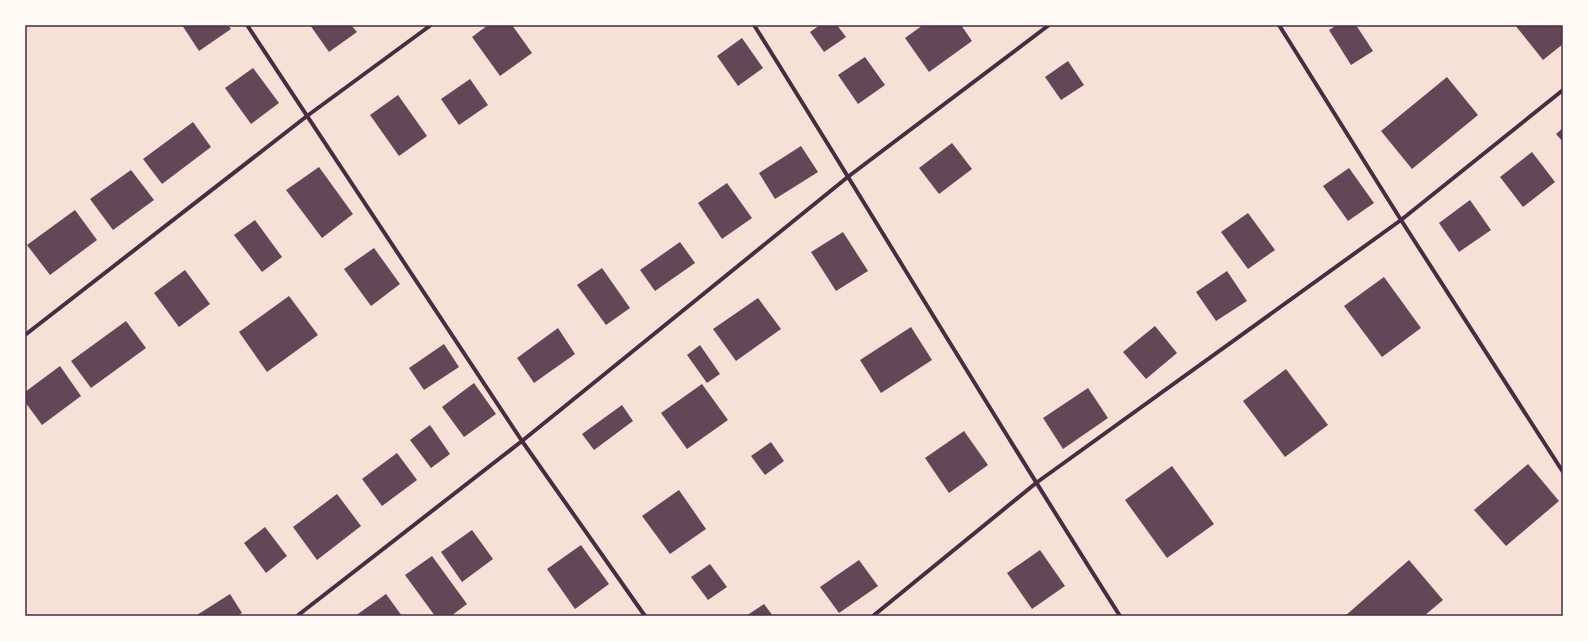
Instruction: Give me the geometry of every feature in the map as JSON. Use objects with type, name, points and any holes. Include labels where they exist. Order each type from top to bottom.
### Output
[{"type":"street","points":[[247,25],[522,441],[645,616]]},
{"type":"street","points":[[25,335],[307,116],[431,25]]},
{"type":"street","points":[[754,25],[849,176],[1036,483],[1120,616]]},
{"type":"street","points":[[297,616],[522,441],[849,176],[1049,25]]},
{"type":"street","points":[[1279,25],[1401,220],[1563,472]]},
{"type":"street","points":[[873,616],[1036,483],[1401,220],[1563,90]]},
{"type":"building","points":[[182,25],[228,25],[231,29],[199,51]]},
{"type":"building","points":[[310,25],[351,25],[357,32],[329,52]]},
{"type":"building","points":[[488,25],[512,25],[532,53],[500,76],[472,37]]},
{"type":"building","points":[[820,25],[837,25],[846,37],[824,52],[810,32]]},
{"type":"building","points":[[923,25],[961,25],[972,41],[929,72],[905,38]]},
{"type":"building","points":[[1337,25],[1356,25],[1373,51],[1351,65],[1329,30]]},
{"type":"building","points":[[1515,25],[1563,25],[1563,44],[1543,60]]},
{"type":"building","points":[[742,38],[763,68],[738,86],[717,56]]},
{"type":"building","points":[[865,57],[885,85],[858,104],[838,75]]},
{"type":"building","points":[[1068,61],[1084,85],[1061,100],[1045,77]]},
{"type":"building","points":[[253,68],[279,103],[251,124],[225,88]]},
{"type":"building","points":[[1447,77],[1478,115],[1412,169],[1381,131]]},
{"type":"building","points":[[470,79],[488,105],[459,125],[441,99]]},
{"type":"building","points":[[398,95],[427,136],[399,156],[370,115]]},
{"type":"building","points":[[193,122],[211,147],[162,184],[143,159]]},
{"type":"building","points":[[1563,128],[1563,142],[1556,134]]},
{"type":"building","points":[[952,143],[972,169],[939,194],[919,168]]},
{"type":"building","points":[[801,146],[818,172],[775,199],[759,173]]},
{"type":"building","points":[[1532,152],[1555,182],[1523,207],[1500,177]]},
{"type":"building","points":[[319,167],[353,214],[322,238],[286,190]]},
{"type":"building","points":[[1349,168],[1374,203],[1348,221],[1323,186]]},
{"type":"building","points":[[131,170],[154,200],[113,230],[90,199]]},
{"type":"building","points":[[727,183],[752,218],[722,239],[698,203]]},
{"type":"building","points":[[1470,200],[1491,230],[1459,252],[1439,223]]},
{"type":"building","points":[[75,210],[97,240],[50,275],[27,245]]},
{"type":"building","points":[[1248,213],[1275,250],[1248,269],[1221,232]]},
{"type":"building","points":[[255,220],[282,257],[262,272],[234,235]]},
{"type":"building","points":[[843,232],[868,271],[836,291],[811,252]]},
{"type":"building","points":[[680,242],[695,263],[655,291],[640,270]]},
{"type":"building","points":[[374,248],[400,284],[371,306],[344,269]]},
{"type":"building","points":[[602,268],[630,308],[606,325],[577,285]]},
{"type":"building","points":[[185,270],[210,304],[179,327],[154,293]]},
{"type":"building","points":[[1227,271],[1247,301],[1216,321],[1196,292]]},
{"type":"building","points":[[1384,277],[1421,328],[1382,357],[1344,306]]},
{"type":"building","points":[[289,296],[318,335],[267,372],[239,332]]},
{"type":"building","points":[[758,298],[781,329],[736,361],[713,329]]},
{"type":"building","points":[[126,321],[146,348],[91,388],[71,361]]},
{"type":"building","points":[[1155,326],[1177,353],[1146,379],[1123,352]]},
{"type":"building","points":[[911,327],[932,360],[881,393],[860,360]]},
{"type":"building","points":[[558,328],[575,354],[534,383],[517,358]]},
{"type":"building","points":[[444,344],[459,367],[424,390],[409,368]]},
{"type":"building","points":[[700,345],[720,374],[707,383],[687,355]]},
{"type":"building","points":[[60,366],[81,396],[42,425],[25,402],[25,392]]},
{"type":"building","points":[[1286,369],[1328,425],[1285,457],[1243,401]]},
{"type":"building","points":[[474,383],[496,414],[464,437],[442,407]]},
{"type":"building","points":[[702,384],[728,420],[687,449],[661,413]]},
{"type":"building","points":[[1088,388],[1108,418],[1063,449],[1043,418]]},
{"type":"building","points":[[622,405],[633,421],[594,450],[582,434]]},
{"type":"building","points":[[430,425],[450,454],[431,468],[410,440]]},
{"type":"building","points":[[964,431],[988,465],[949,493],[925,458]]},
{"type":"building","points":[[771,442],[784,461],[765,475],[751,456]]},
{"type":"building","points":[[397,453],[417,480],[382,506],[362,479]]},
{"type":"building","points":[[1528,464],[1559,501],[1506,546],[1474,510]]},
{"type":"building","points":[[1172,466],[1214,524],[1167,558],[1125,500]]},
{"type":"building","points":[[679,490],[706,529],[670,554],[642,516]]},
{"type":"building","points":[[337,494],[361,526],[317,560],[293,527]]},
{"type":"building","points":[[265,527],[287,556],[266,573],[244,543]]},
{"type":"building","points":[[472,530],[493,559],[462,582],[441,552]]},
{"type":"building","points":[[581,545],[609,584],[575,609],[547,569]]},
{"type":"building","points":[[1040,550],[1065,586],[1032,609],[1007,573]]},
{"type":"building","points":[[432,556],[467,604],[451,616],[435,616],[405,575]]},
{"type":"building","points":[[859,560],[878,586],[839,613],[820,587]]},
{"type":"building","points":[[1409,560],[1443,600],[1424,616],[1345,616]]},
{"type":"building","points":[[710,564],[727,587],[708,600],[691,577]]},
{"type":"building","points":[[230,594],[242,613],[237,616],[197,615]]},
{"type":"building","points":[[386,594],[402,616],[355,616]]},
{"type":"building","points":[[764,604],[773,616],[746,616]]}]
